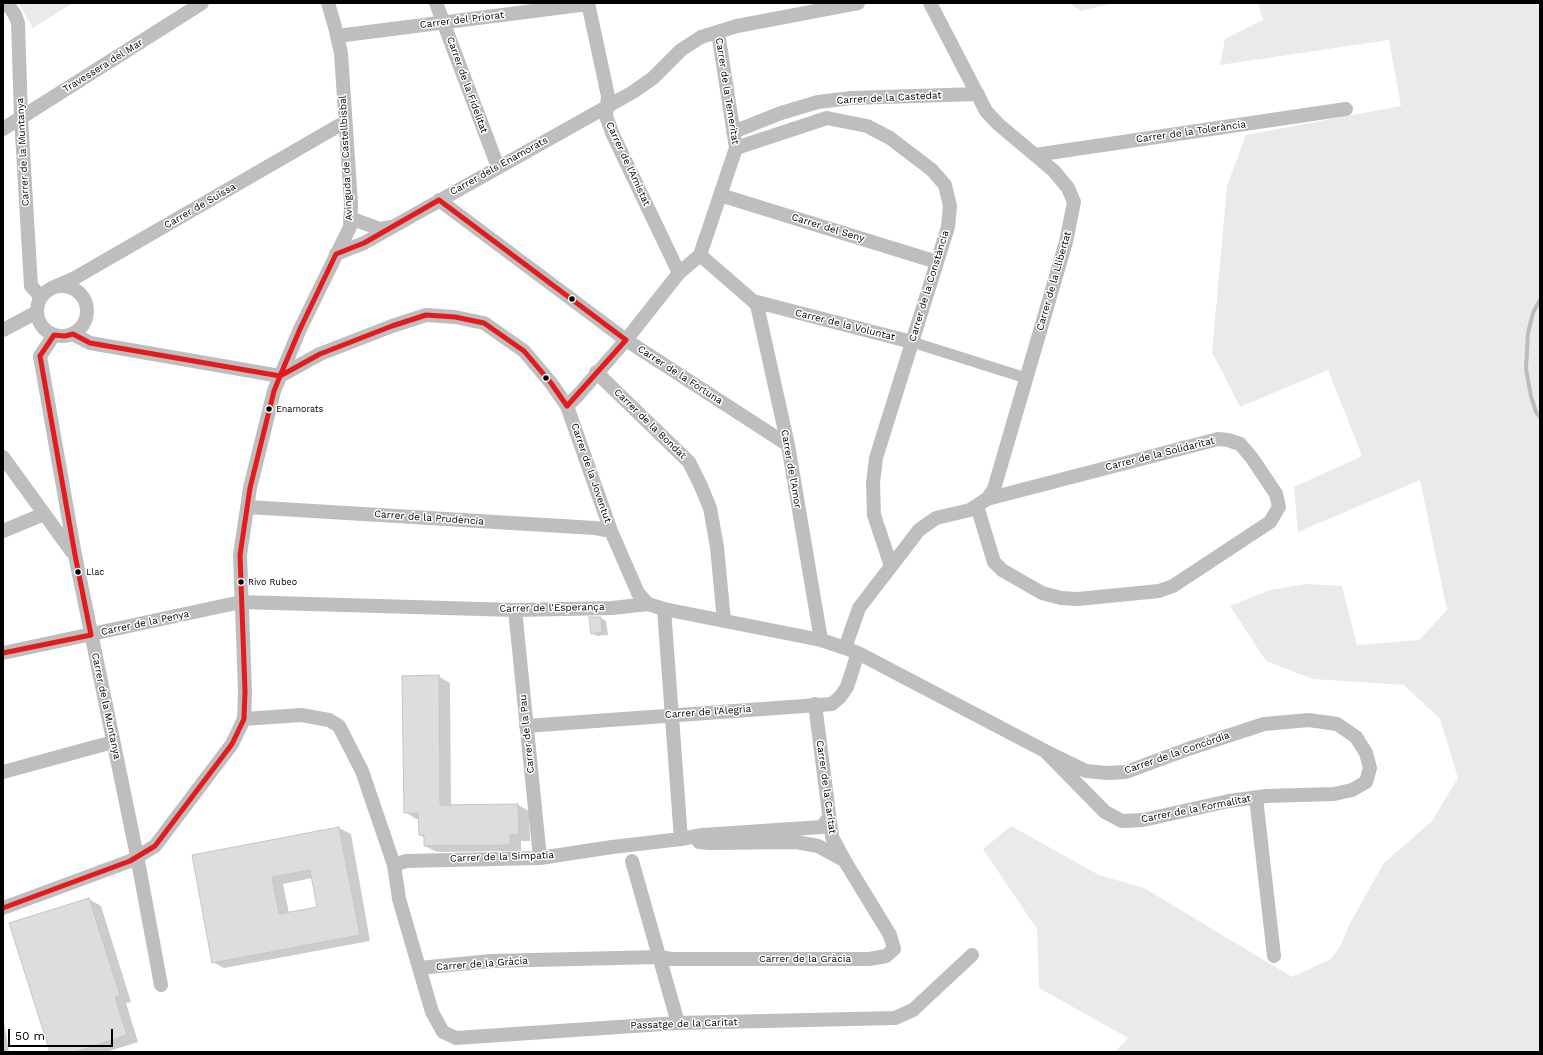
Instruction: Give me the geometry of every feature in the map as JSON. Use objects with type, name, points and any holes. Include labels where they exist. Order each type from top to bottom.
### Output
[{"type":"street","name":"Travessera del Mar","points":[[3,129],[202,3]]},
{"type":"street","name":"Avinguda de Castellbisbal","points":[[3,908],[130,861],[155,846],[232,744],[244,719],[245,691],[240,555],[250,488],[274,391],[300,329],[350,227],[351,204],[341,54],[328,3]]},
{"type":"street","name":"Carrer de la Fidelitat","points":[[436,3],[498,167]]},
{"type":"street","name":"Carrer dels Enamorats","points":[[336,254],[364,243],[633,92],[653,78],[681,50],[701,37],[737,26],[858,3]]},
{"type":"street","name":"Carrer de la Llibertat","points":[[930,3],[986,111],[998,124],[1054,171],[1068,188],[1074,202],[1066,242],[994,489],[982,503]]},
{"type":"street","name":"Carrer del Priorat","points":[[337,36],[588,4]]},
{"type":"street","name":"Carrer de l'Amistat","points":[[588,4],[608,96],[606,116],[613,135],[679,273]]},
{"type":"street","name":"Carrer de la Muntanya","points":[[6,5],[15,15],[18,24],[21,118],[31,286],[41,297]]},
{"type":"street","name":"Carrer de la Temeritat","points":[[700,255],[736,148],[718,32]]},
{"type":"street","name":"Carrer de la Castedat","points":[[733,132],[781,113],[818,102],[851,98],[978,94]]},
{"type":"street","name":"Carrer de la Tolerància","points":[[1035,155],[1346,109]]},
{"type":"street","name":"Carrer de la Constància","points":[[736,148],[827,118],[867,126],[890,138],[932,170],[945,185],[950,206],[948,226],[876,458],[873,483],[874,515],[891,566]]},
{"type":"street","name":"Carrer de Suïssa","points":[[54,288],[78,277],[345,122]]},
{"type":"street","name":"Carrer del Seny","points":[[720,195],[937,262]]},
{"type":"street","name":"Carrer de la Fortuna","points":[[439,200],[626,340],[788,446]]},
{"type":"street","points":[[350,218],[380,229],[392,227]]},
{"type":"street","points":[[567,406],[626,340],[679,273],[700,255]]},
{"type":"street","name":"Carrer de la Voluntat","points":[[700,255],[753,301],[912,342],[1026,378]]},
{"type":"street","points":[[68,287],[76,290],[84,299],[87,313],[85,322],[80,329],[73,334],[65,336],[54,335],[46,331],[38,320],[37,305],[41,297],[46,292],[54,288],[68,287]]},
{"type":"street","name":"Carrer de l'Amor","points":[[753,301],[757,305],[788,446],[821,640]]},
{"type":"street","points":[[3,330],[37,312]]},
{"type":"street","name":"Carrer de la Joventut","points":[[280,376],[320,354],[392,326],[426,315],[456,317],[484,323],[524,351],[551,383],[567,406],[611,531],[638,593],[648,604]]},
{"type":"street","points":[[73,334],[90,343],[280,376]]},
{"type":"street","name":"Carrer de la Muntanya","points":[[54,335],[40,356],[75,555],[137,856],[161,985]]},
{"type":"street","name":"Carrer de la Bondat","points":[[596,372],[689,462],[710,508],[717,547],[724,621]]},
{"type":"street","name":"Carrer de la Solidaritat","points":[[891,566],[919,530],[936,518],[970,510],[982,503],[1218,439],[1228,440],[1240,444],[1252,458],[1276,494],[1279,507],[1270,522],[1173,586],[1159,591],[1078,599],[1061,598],[1042,593],[1002,570],[994,562],[982,503]]},
{"type":"street","points":[[3,457],[75,555]]},
{"type":"street","name":"Carrer de la Prudència","points":[[247,506],[595,528],[611,531]]},
{"type":"street","points":[[3,531],[44,514]]},
{"type":"street","name":"Carrer de l'Alegria","points":[[526,726],[815,704],[832,704],[840,697],[847,687],[851,650],[859,608],[891,566]]},
{"type":"street","name":"Carrer de l'Esperança","points":[[241,602],[515,610],[612,608],[648,604],[664,609],[821,640],[851,650]]},
{"type":"street","name":"Carrer de la Penya","points":[[3,653],[241,602]]},
{"type":"street","points":[[664,609],[681,839]]},
{"type":"street","name":"Carrer de la Pau","points":[[515,610],[540,858]]},
{"type":"street","name":"Carrer de la Concòrdia","points":[[851,650],[1086,771],[1107,773],[1126,772],[1188,749],[1264,724],[1309,720],[1338,724],[1356,737],[1366,753]]},
{"type":"street","name":"Carrer de la Caritat","points":[[815,704],[832,837],[844,860],[890,935],[894,949]]},
{"type":"street","points":[[244,719],[301,715],[329,720],[339,726],[362,771],[394,865],[399,898],[420,968]]},
{"type":"street","points":[[3,772],[113,742]]},
{"type":"street","name":"Carrer de la Formalitat","points":[[1045,751],[1105,812],[1122,821],[1143,820],[1229,801],[1334,794],[1352,790],[1366,782],[1370,768],[1366,753]]},
{"type":"street","points":[[1256,798],[1274,956]]},
{"type":"street","name":"Carrer de la Simpatia","points":[[394,865],[406,861],[540,858],[702,835],[732,832],[822,828],[829,817]]},
{"type":"street","name":"Carrer de la Simpatia","points":[[681,839],[710,843],[796,842],[818,846],[844,860]]},
{"type":"street","points":[[632,861],[678,1023]]},
{"type":"street","name":"Carrer de la Gràcia","points":[[420,968],[491,962],[660,957],[671,959],[869,959],[886,956],[894,949]]},
{"type":"street","name":"Passatge de la Caritat","points":[[420,968],[432,1012],[443,1032],[456,1038],[678,1023],[895,1018],[913,1010],[972,955]]},
{"type":"shaded area","points":[[18,3],[73,3],[33,28]]},
{"type":"shaded area","points":[[1069,3],[1115,3],[1081,11]]},
{"type":"shaded area","points":[[1258,3],[1540,3],[1540,1052],[1115,1052],[1128,1038],[1039,988],[1037,929],[983,849],[1011,826],[1099,875],[1144,888],[1292,977],[1331,959],[1341,945],[1349,925],[1384,863],[1432,821],[1458,778],[1440,719],[1404,685],[1313,679],[1266,661],[1230,606],[1270,590],[1306,584],[1342,586],[1357,645],[1419,640],[1447,610],[1420,480],[1298,532],[1294,487],[1362,456],[1328,370],[1240,407],[1212,352],[1227,186],[1246,135],[1401,106],[1389,40],[1220,65],[1225,39],[1263,20]]},
{"type":"building","points":[[589,617],[601,617],[602,632],[591,634]]},
{"type":"building","points":[[439,675],[440,805],[518,804],[519,835],[510,835],[510,845],[424,846],[424,835],[419,835],[418,813],[404,813],[402,676]]},
{"type":"building","points":[[339,827],[360,935],[212,963],[192,855]],"holes":[[[310,870],[317,907],[279,914],[272,877]]]},
{"type":"building","points":[[89,898],[120,995],[115,997],[127,1035],[75,1052],[50,1052],[9,923]]},
{"type":"waterway","points":[[1540,300],[1533,313],[1528,333],[1526,369],[1531,396],[1536,412],[1540,417]]},
{"type":"transit line","points":[[439,200],[626,340],[567,406],[551,383],[524,351],[484,323],[455,317],[426,315],[392,326],[320,354],[280,376],[300,329],[336,254],[364,243],[439,200]]},
{"type":"transit line","points":[[3,653],[91,635],[75,555],[40,356],[54,335],[65,336],[73,334],[90,343],[280,376]]},
{"type":"transit line","points":[[3,908],[130,861],[155,846],[232,744],[244,719],[245,691],[240,555],[250,488],[274,391],[280,376]]},
{"type":"place","name":"Enamorats","points":[[269,409]]},
{"type":"place","name":"Llac","points":[[78,572]]},
{"type":"place","name":"Rivo Rubeo","points":[[241,582]]}]
